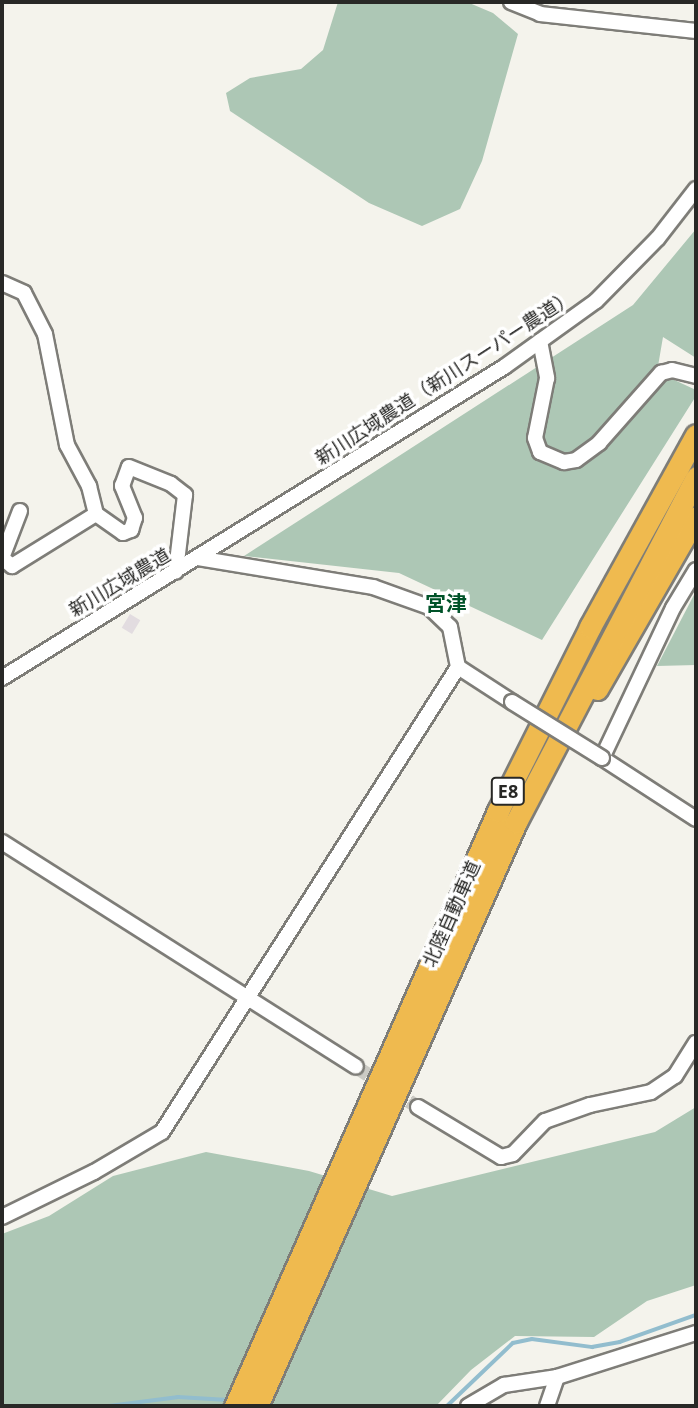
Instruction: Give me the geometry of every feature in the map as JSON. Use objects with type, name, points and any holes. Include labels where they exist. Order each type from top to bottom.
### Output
[{"type":"highway","name":"北陸自動車道","points":[[257,1406],[353,1164],[504,800],[590,627],[696,435]]},
{"type":"highway","name":"北陸自動車道","points":[[235,1406],[353,1164],[421,1034],[566,721],[696,477]]},
{"type":"highway","points":[[421,1034],[581,718],[696,517]]},
{"type":"street","points":[[511,2],[540,14],[696,31]]},
{"type":"street","name":"新川広域農道（新川スーパー農道）","points":[[258,522],[540,341],[596,302],[658,238],[696,190]]},
{"type":"street","points":[[2,283],[24,293],[45,334],[67,445],[89,486],[96,514],[123,533],[131,530],[135,518],[122,486],[129,467],[171,484],[185,495],[176,572]]},
{"type":"street","points":[[540,341],[547,378],[535,438],[540,452],[564,462],[576,460],[599,443],[661,373],[695,375]]},
{"type":"street","points":[[20,511],[2,558],[12,566],[96,514]]},
{"type":"street","name":"新川広域農道","points":[[2,678],[258,522]]},
{"type":"street","points":[[2,1217],[94,1172],[162,1132],[458,667],[450,627],[429,607],[373,587],[197,558]]},
{"type":"street","points":[[602,758],[673,608],[696,570]]},
{"type":"street","points":[[458,667],[696,819]]},
{"type":"street","points":[[2,842],[356,1067]]},
{"type":"street","points":[[418,1107],[501,1157],[513,1154],[545,1122],[590,1105],[651,1092],[675,1076],[696,1043]]},
{"type":"street","points":[[468,1406],[504,1385],[557,1377],[696,1334]]},
{"type":"street","points":[[547,1406],[557,1377]]},
{"type":"green space","points":[[338,2],[467,2],[493,13],[518,34],[482,161],[460,209],[422,226],[369,203],[230,111],[226,93],[250,78],[301,69],[323,50]]},
{"type":"green space","points":[[696,229],[696,358],[663,337],[657,372],[696,390],[696,396],[542,640],[399,573],[244,556],[633,305]]},
{"type":"green space","points":[[696,591],[696,665],[657,666]]},
{"type":"green space","points":[[696,1107],[696,1285],[647,1301],[594,1337],[515,1336],[471,1370],[436,1406],[2,1406],[2,1234],[49,1216],[113,1176],[206,1152],[309,1171],[392,1196],[655,1132]]},
{"type":"building","points":[[130,614],[140,620],[132,634],[122,628]]},
{"type":"waterway","points":[[447,1406],[513,1343],[532,1339],[592,1347],[620,1342],[696,1315]]},
{"type":"waterway","points":[[109,1406],[178,1397],[228,1400]]},
{"type":"waterway","points":[[2,1406],[7,1406]]},
{"type":"tunnel","points":[[356,1067],[418,1107]]},
{"type":"district","name":"宮津","points":[[446,603]]}]
